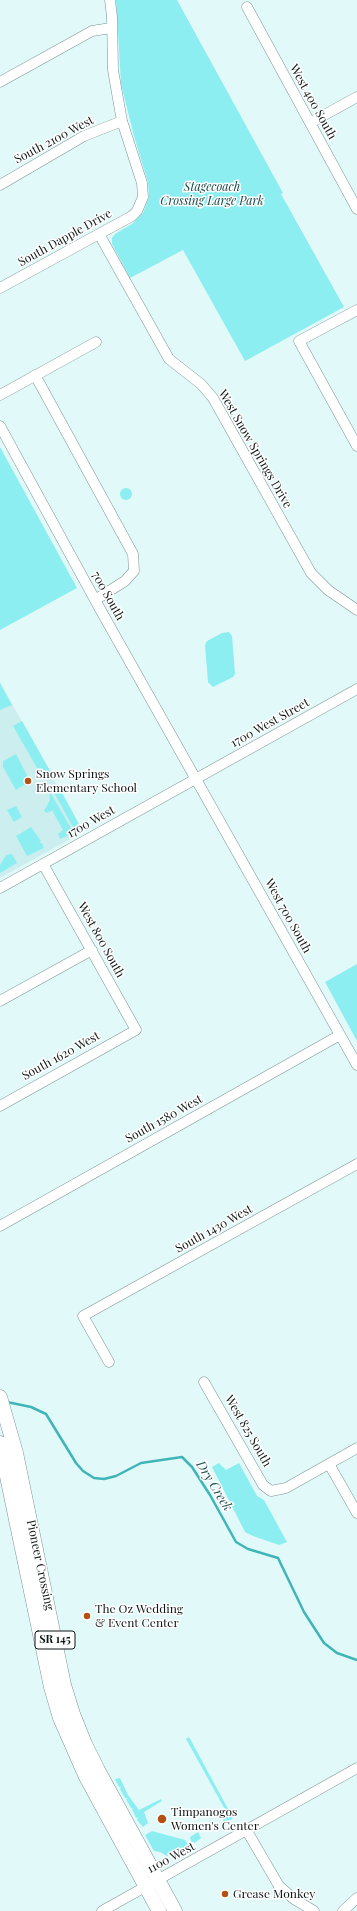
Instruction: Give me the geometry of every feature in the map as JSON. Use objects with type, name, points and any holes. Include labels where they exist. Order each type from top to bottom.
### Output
[{"type":"highway","name":"Pioneer Crossing","points":[[1,1401],[16,1454],[64,1685],[73,1714],[85,1744],[98,1770],[158,1880]]},
{"type":"highway","name":"Pioneer Crossing","points":[[0,1443],[51,1687],[60,1718],[86,1777],[146,1887]]},
{"type":"highway","name":"SR 145","points":[[158,1880],[175,1911]]},
{"type":"highway","name":"SR 145","points":[[146,1887],[159,1911]]},
{"type":"street","points":[[110,0],[112,17],[111,28],[113,70],[122,121]]},
{"type":"street","name":"West 400 South","points":[[247,7],[357,209]]},
{"type":"street","points":[[0,82],[92,31],[111,28]]},
{"type":"street","points":[[310,123],[357,97]]},
{"type":"street","name":"South 2100 West","points":[[0,184],[84,136],[122,121]]},
{"type":"street","name":"South Dapple Drive","points":[[0,288],[132,216],[140,206],[143,198],[142,183],[122,121]]},
{"type":"street","name":"West Snow Springs Drive","points":[[99,234],[169,358],[201,384],[213,398],[311,573],[328,590],[357,610]]},
{"type":"street","points":[[357,310],[299,341],[357,446]]},
{"type":"street","points":[[0,395],[96,342]]},
{"type":"street","points":[[35,375],[133,554],[134,571],[125,581],[95,600]]},
{"type":"street","name":"700 South","points":[[0,426],[195,779]]},
{"type":"street","name":"1700 West Street","points":[[195,779],[357,689]]},
{"type":"street","name":"1700 West","points":[[0,888],[195,779]]},
{"type":"street","name":"West 700 South","points":[[195,779],[357,1066]]},
{"type":"street","name":"West 800 South","points":[[44,864],[136,1030]]},
{"type":"street","points":[[0,1001],[92,950]]},
{"type":"street","name":"South 1620 West","points":[[0,1106],[136,1030]]},
{"type":"street","name":"South 1580 West","points":[[0,1226],[340,1035]]},
{"type":"street","name":"South 1430 West","points":[[109,1362],[83,1316],[357,1164]]},
{"type":"street","name":"West 825 South","points":[[204,1382],[263,1485],[271,1491],[286,1488],[329,1464]]},
{"type":"street","points":[[357,1448],[329,1464],[357,1513]]},
{"type":"street","name":"1100 West","points":[[102,1911],[357,1768]]},
{"type":"street","points":[[247,1831],[279,1886],[294,1899],[314,1911]]},
{"type":"street","points":[[343,1911],[357,1898]]},
{"type":"shaded area","name":"Snow Springs Elementary School","points":[[0,682],[83,832],[0,878]]},
{"type":"green space","name":"Stagecoach Crossing Large Park","points":[[116,0],[177,0],[283,193],[281,194],[344,307],[245,361],[183,250],[130,278],[112,244],[112,238],[115,234],[132,224],[143,213],[149,197],[148,182],[134,136],[121,84]]},
{"type":"green space","points":[[0,447],[77,588],[0,630]]},
{"type":"green space","points":[[128,488],[131,489],[131,499],[124,500],[121,499],[120,492],[121,489]]},
{"type":"green space","points":[[229,632],[232,636],[235,674],[233,677],[213,687],[208,682],[205,645],[207,641],[222,633]]},
{"type":"green space","points":[[0,683],[12,705],[0,710]]},
{"type":"green space","points":[[22,721],[53,776],[45,780],[13,726]]},
{"type":"green space","points":[[16,754],[30,781],[16,790],[3,767],[3,761]]},
{"type":"green space","points":[[58,785],[81,828],[77,830],[74,829],[52,789]]},
{"type":"green space","points":[[49,790],[72,830],[71,834],[60,839],[58,834],[63,830],[53,812],[54,810],[47,813],[44,811],[50,800]]},
{"type":"green space","points":[[16,806],[22,817],[14,822],[7,810]]},
{"type":"green space","points":[[31,827],[41,841],[39,843],[42,843],[44,848],[27,856],[16,836]]},
{"type":"green space","points":[[12,854],[17,863],[0,873],[0,865],[6,855]]},
{"type":"green space","points":[[357,964],[357,1041],[325,982]]},
{"type":"green space","points":[[219,1463],[226,1470],[239,1463],[257,1496],[264,1500],[287,1542],[279,1545],[245,1532],[212,1467]]},
{"type":"green space","points":[[189,1737],[233,1818],[225,1824],[221,1816],[227,1813],[186,1739]]},
{"type":"green space","points":[[120,1778],[128,1795],[139,1810],[161,1799],[162,1801],[144,1812],[148,1823],[142,1828],[143,1827],[137,1820],[138,1817],[136,1818],[132,1809],[133,1808],[131,1808],[126,1799],[128,1798],[125,1798],[120,1789],[121,1787],[119,1787],[115,1779]]},
{"type":"green space","points":[[152,1831],[185,1840],[189,1846],[167,1856],[160,1852],[154,1851],[145,1835]]},
{"type":"green space","points":[[198,1832],[201,1838],[192,1845],[190,1837]]},
{"type":"waterway","name":"Dry Creek","points":[[7,1402],[31,1407],[46,1414],[76,1463],[83,1471],[94,1478],[104,1479],[116,1476],[141,1463],[182,1457],[192,1467],[210,1495],[236,1542],[248,1549],[278,1558],[304,1612],[324,1643],[337,1653],[357,1660]]},
{"type":"place","name":"Snow Springs Elementary School","points":[[28,781]]},
{"type":"place","name":"The Oz Wedding & Event Center","points":[[87,1616]]},
{"type":"place","name":"Timpanogos Women's Center","points":[[162,1819]]},
{"type":"place","name":"Grease Monkey","points":[[225,1894]]}]
